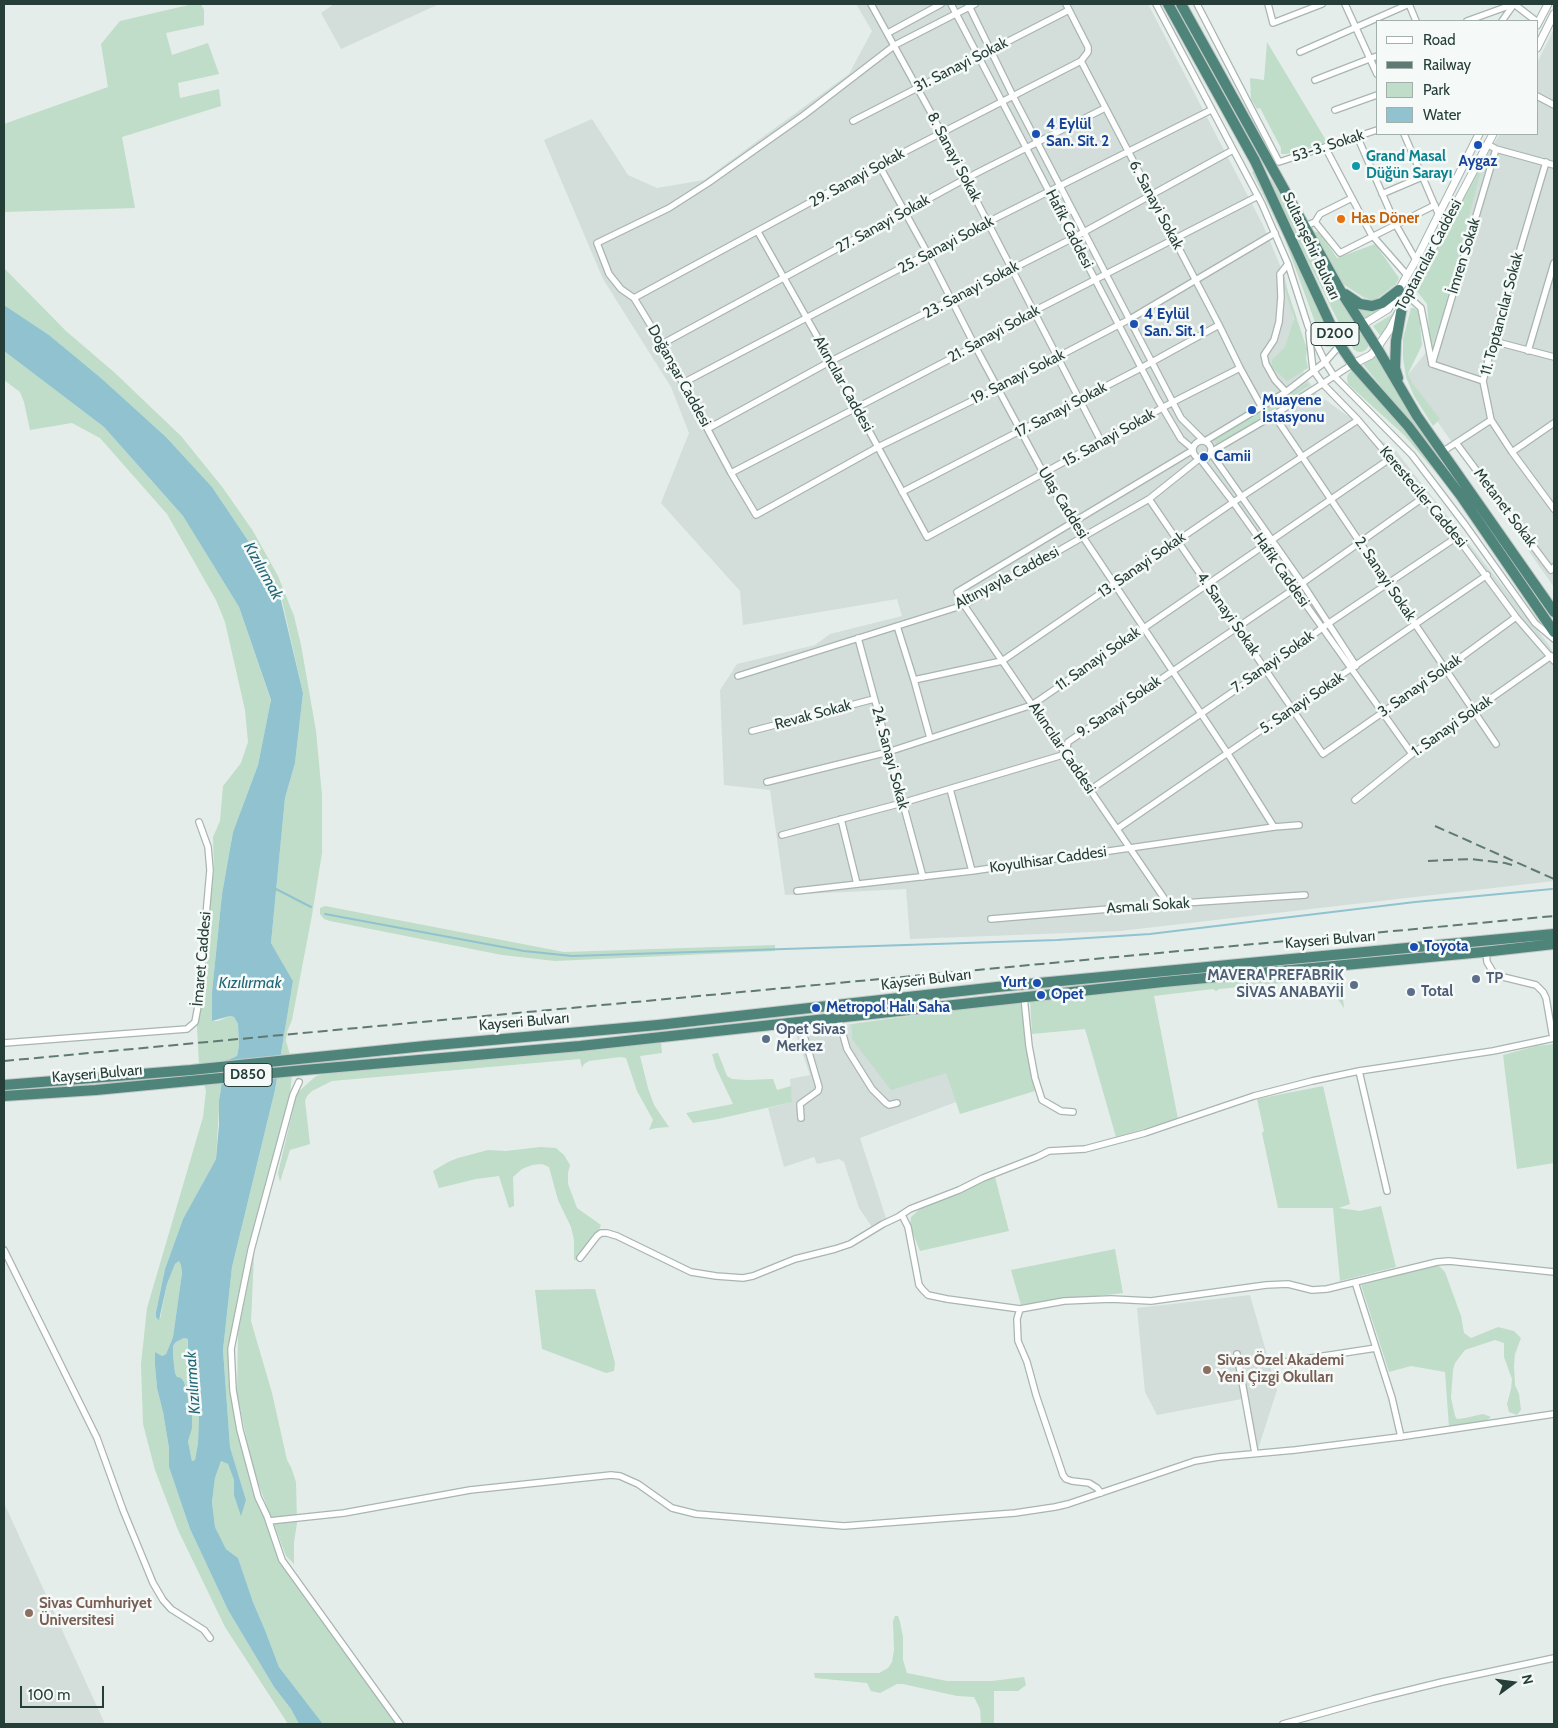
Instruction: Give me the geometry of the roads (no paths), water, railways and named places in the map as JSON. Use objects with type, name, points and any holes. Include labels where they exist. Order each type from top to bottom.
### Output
[{"type":"highway","name":"Sultanşehir Bulvarı","points":[[1168,4],[1255,161],[1340,346],[1353,364],[1408,426],[1461,496],[1554,632]]},
{"type":"highway","name":"Sultanşehir Bulvarı","points":[[1181,4],[1340,290],[1378,348],[1404,395],[1554,612]]},
{"type":"highway","points":[[1340,290],[1360,304],[1372,306],[1403,293]]},
{"type":"highway","points":[[1402,307],[1396,341],[1395,368],[1404,395]]},
{"type":"highway","name":"Kayseri Bulvarı","points":[[4,1096],[192,1081],[303,1064],[1046,982],[1554,934]]},
{"type":"highway","name":"Kayseri Bulvarı","points":[[4,1085],[191,1070],[580,1046],[1163,982],[1554,946]]},
{"type":"street","name":"8. Sanayi Sokak","points":[[871,4],[895,45],[966,179],[1102,441]]},
{"type":"street","points":[[888,33],[941,4]]},
{"type":"street","name":"Hafik Caddesi","points":[[951,4],[1163,408],[1181,439],[1193,449]]},
{"type":"street","points":[[1156,4],[1258,196],[1288,264],[1308,326],[1325,362],[1334,376],[1412,455],[1535,622],[1554,639]]},
{"type":"street","name":"53-3. Sokak","points":[[1197,4],[1279,162],[1376,130]]},
{"type":"street","points":[[1268,4],[1273,23],[1322,4]]},
{"type":"street","points":[[1315,80],[1374,58],[1355,27],[1345,4]]},
{"type":"street","points":[[1300,52],[1409,4],[1416,20]]},
{"type":"street","points":[[1515,4],[1534,20]]},
{"type":"street","points":[[1470,20],[1515,4]]},
{"type":"street","points":[[1503,20],[1515,4]]},
{"type":"street","points":[[1538,21],[1548,4]]},
{"type":"street","points":[[895,45],[971,5]]},
{"type":"street","name":"Hafik Caddesi","points":[[971,5],[990,51],[1181,418],[1204,441]]},
{"type":"street","points":[[1068,7],[1088,47],[1088,52],[1081,61]]},
{"type":"street","name":"31. Sanayi Sokak","points":[[854,121],[979,57],[1068,7]]},
{"type":"street","points":[[1538,46],[1554,14]]},
{"type":"street","points":[[1547,28],[1554,32]]},
{"type":"street","name":"Doğanşar Caddesi","points":[[756,514],[731,473],[662,344],[634,298],[621,289],[609,274],[597,243],[669,208],[708,183],[804,115],[895,45]]},
{"type":"street","name":"29. Sanayi Sokak","points":[[634,298],[941,132],[1081,61]]},
{"type":"street","name":"6. Sanayi Sokak","points":[[1081,61],[1261,406]]},
{"type":"street","points":[[1335,110],[1376,95]]},
{"type":"street","points":[[1538,97],[1554,105]]},
{"type":"street","name":"27. Sanayi Sokak","points":[[662,344],[966,179],[1106,108]]},
{"type":"street","name":"25. Sanayi Sokak","points":[[683,383],[988,222],[1212,110]]},
{"type":"street","points":[[1404,135],[1438,213]]},
{"type":"street","name":"Toptancılar Caddesi","points":[[1353,364],[1370,355],[1378,348],[1402,307],[1403,293],[1408,275],[1476,135]]},
{"type":"street","name":"Toptancılar Caddesi","points":[[1340,346],[1348,335],[1388,309],[1403,293],[1492,135]]},
{"type":"street","points":[[1357,136],[1396,225],[1416,260]]},
{"type":"street","points":[[1488,144],[1496,149],[1554,165]]},
{"type":"street","points":[[1325,147],[1373,237],[1408,275]]},
{"type":"street","name":"İmren Sokak","points":[[1432,364],[1496,149]]},
{"type":"street","name":"23. Sanayi Sokak","points":[[708,428],[832,361],[1073,238],[1233,150]]},
{"type":"street","name":"11. Toptancılar Sokak","points":[[1546,162],[1483,381],[1491,420],[1554,509]]},
{"type":"street","name":"Ulaş Caddesi","points":[[879,165],[1044,474],[1073,522],[1228,754],[1274,827]]},
{"type":"street","points":[[1382,194],[1422,177]]},
{"type":"street","name":"21. Sanayi Sokak","points":[[731,473],[975,346],[1034,311],[1258,196]]},
{"type":"street","points":[[1305,226],[1315,222],[1320,214],[1352,198]]},
{"type":"street","points":[[1315,222],[1340,253],[1435,205]]},
{"type":"street","name":"Akıncılar Caddesi","points":[[758,232],[832,361],[927,537]]},
{"type":"street","name":"19. Sanayi Sokak","points":[[756,514],[878,447],[998,388],[1119,325],[1275,233]]},
{"type":"street","points":[[1528,350],[1554,263]]},
{"type":"street","points":[[1286,392],[1275,380],[1266,364],[1264,355],[1274,340],[1279,322],[1280,274],[1288,264]]},
{"type":"street","points":[[1403,293],[1421,308],[1432,364],[1483,381]]},
{"type":"street","name":"17. Sanayi Sokak","points":[[902,492],[1142,368],[1219,325]]},
{"type":"street","points":[[1308,326],[1313,370]]},
{"type":"street","points":[[1493,341],[1554,357]]},
{"type":"street","points":[[1340,346],[1325,362],[1286,392],[1204,441],[1196,443],[1193,449],[1194,455],[1200,459],[1207,458],[1211,452],[1274,415],[1353,364]]},
{"type":"street","name":"15. Sanayi Sokak","points":[[927,537],[1240,368]]},
{"type":"street","name":"Keresteciler Caddesi","points":[[1313,370],[1323,384],[1358,420],[1424,497],[1487,575],[1516,617],[1553,659]]},
{"type":"street","name":"2. Sanayi Sokak","points":[[1274,415],[1496,744]]},
{"type":"street","name":"13. Sanayi Sokak","points":[[914,680],[1002,661],[1233,502],[1358,420]]},
{"type":"street","points":[[1442,452],[1491,420]]},
{"type":"street","points":[[1512,452],[1554,423]]},
{"type":"street","points":[[1204,441],[1210,444],[1211,452]]},
{"type":"street","name":"Metanet Sokak","points":[[1456,443],[1551,570],[1554,567]]},
{"type":"street","name":"Altınyayla Caddesi","points":[[957,592],[1193,449]]},
{"type":"street","name":"Hafik Caddesi","points":[[1211,452],[1302,583],[1383,713],[1412,754]]},
{"type":"street","name":"11. Sanayi Sokak","points":[[767,782],[888,752],[1032,705],[1391,458]]},
{"type":"street","name":"Hafik Caddesi","points":[[1200,459],[1233,502],[1322,628],[1354,667]]},
{"type":"street","name":"Altınyayla Caddesi","points":[[738,676],[964,605],[1149,499],[1200,459]]},
{"type":"street","name":"9. Sanayi Sokak","points":[[782,835],[902,803],[1066,754],[1068,742],[1294,589],[1424,497]]},
{"type":"street","name":"4. Sanayi Sokak","points":[[1149,499],[1323,754]]},
{"type":"street","name":"7. Sanayi Sokak","points":[[1090,790],[1266,669],[1328,623],[1457,537]]},
{"type":"street","name":"5. Sanayi Sokak","points":[[1117,829],[1487,575]]},
{"type":"street","name":"Akıncılar Caddesi","points":[[957,592],[1168,904]]},
{"type":"street","name":"3. Sanayi Sokak","points":[[1323,754],[1516,617]]},
{"type":"street","points":[[897,626],[930,738]]},
{"type":"street","name":"24. Sanayi Sokak","points":[[858,638],[923,877]]},
{"type":"street","name":"1. Sanayi Sokak","points":[[1355,800],[1412,754],[1553,659]]},
{"type":"street","name":"Revak Sokak","points":[[752,731],[874,699]]},
{"type":"street","points":[[950,789],[972,871]]},
{"type":"street","points":[[841,819],[857,884]]},
{"type":"street","name":"İmaret Caddesi","points":[[4,1043],[187,1029],[195,1022],[210,870],[208,847],[200,822]]},
{"type":"street","name":"Koyulhisar Caddesi","points":[[797,892],[972,871],[1274,827],[1299,825]]},
{"type":"street","name":"Asmalı Sokak","points":[[991,919],[1305,895]]},
{"type":"street","points":[[580,1258],[597,1236],[601,1233],[607,1233],[691,1272],[744,1278],[763,1273],[795,1259],[850,1244],[920,1204],[960,1190],[983,1178],[1048,1151],[1094,1147],[1145,1133],[1254,1096],[1312,1081],[1359,1071],[1484,1052],[1554,1038],[1546,998],[1543,992],[1536,985],[1499,976],[1493,972],[1489,967],[1486,952]]},
{"type":"street","points":[[1024,997],[1032,1062],[1042,1100],[1061,1111],[1074,1112]]},
{"type":"street","points":[[838,1017],[847,1050],[872,1089],[889,1105],[897,1104]]},
{"type":"street","points":[[800,1022],[819,1087],[818,1091],[800,1104],[801,1118]]},
{"type":"street","points":[[1359,1071],[1387,1191]]},
{"type":"street","points":[[299,1082],[293,1095],[251,1250],[232,1349],[233,1390],[240,1430],[258,1497],[269,1521],[282,1560],[400,1724]]},
{"type":"street","points":[[902,1215],[908,1227],[919,1285],[923,1290],[928,1294],[947,1299],[1020,1310],[1064,1301],[1111,1299],[1151,1301],[1266,1285],[1288,1284],[1320,1290],[1437,1262],[1449,1261],[1554,1272]]},
{"type":"street","points":[[4,1250],[97,1438],[123,1510],[153,1583],[170,1609],[204,1630],[210,1638]]},
{"type":"street","points":[[1355,1282],[1392,1398],[1401,1437]]},
{"type":"street","points":[[1020,1310],[1017,1319],[1018,1341],[1027,1362],[1036,1395],[1063,1474],[1066,1479],[1089,1483],[1101,1493]]},
{"type":"street","points":[[1278,1363],[1376,1348]]},
{"type":"street","points":[[1236,1354],[1255,1453]]},
{"type":"street","points":[[269,1521],[344,1513],[470,1490],[598,1475],[611,1475],[628,1479],[672,1508],[696,1514],[844,1526],[1032,1511],[1055,1507],[1101,1493],[1195,1461],[1401,1437],[1554,1414]]},
{"type":"street","points":[[1283,1724],[1442,1682],[1554,1658]]},
{"type":"water","name":"Kızılırmak","points":[[4,305],[49,335],[101,378],[166,437],[212,487],[253,548],[280,596],[303,693],[295,763],[285,798],[271,943],[293,981],[275,1090],[232,1267],[223,1350],[230,1447],[246,1500],[241,1516],[234,1495],[234,1480],[228,1464],[221,1461],[215,1478],[212,1502],[215,1527],[226,1549],[238,1558],[279,1667],[323,1724],[299,1724],[291,1709],[274,1687],[228,1610],[190,1529],[169,1467],[169,1448],[157,1388],[155,1365],[155,1352],[162,1356],[166,1354],[173,1337],[182,1273],[179,1261],[175,1264],[167,1284],[159,1320],[156,1317],[156,1312],[165,1269],[183,1219],[216,1159],[219,1101],[225,1061],[237,1056],[239,1046],[238,1024],[234,1017],[230,1016],[212,1021],[212,992],[222,894],[233,832],[258,765],[271,700],[239,607],[183,516],[104,427],[4,351]],"holes":[[[184,1338],[188,1339],[187,1369],[195,1370],[194,1392],[199,1416],[198,1443],[195,1460],[192,1461],[188,1441],[192,1428],[192,1415],[184,1382],[175,1373],[173,1355],[173,1346],[176,1342]]]},
{"type":"waterway","points":[[276,889],[311,907]]},
{"type":"waterway","points":[[325,914],[524,951],[572,956],[1057,940],[1150,934],[1415,902],[1552,889]]},
{"type":"railway","points":[[1435,826],[1554,879]]},
{"type":"railway","points":[[1428,861],[1471,859],[1512,865]]},
{"type":"railway","points":[[4,1061],[1554,916]]},
{"type":"place","name":"4 Eylül San. Sit. 2","points":[[1036,134]]},
{"type":"place","name":"Aygaz","points":[[1478,145]]},
{"type":"place","name":"Grand Masal Düğün Sarayı","points":[[1356,166]]},
{"type":"place","name":"Has Döner","points":[[1341,219]]},
{"type":"place","name":"4 Eylül San. Sit. 1","points":[[1134,324]]},
{"type":"place","name":"Muayene İstasyonu","points":[[1252,410]]},
{"type":"place","name":"Camii","points":[[1204,457]]},
{"type":"place","name":"Toyota","points":[[1414,947]]},
{"type":"place","name":"TP","points":[[1476,979]]},
{"type":"place","name":"Yurt","points":[[1037,983]]},
{"type":"place","name":"MAVERA PREFABRİK SİVAS ANABAYİİ","points":[[1354,985]]},
{"type":"place","name":"Total","points":[[1411,992]]},
{"type":"place","name":"Opet","points":[[1041,995]]},
{"type":"place","name":"Metropol Halı Saha","points":[[816,1008]]},
{"type":"place","name":"Opet Sivas Merkez","points":[[766,1039]]},
{"type":"place","name":"Sivas Özel Akademi Yeni Çizgi Okulları","points":[[1207,1370]]},
{"type":"place","name":"Sivas Cumhuriyet Üniversitesi","points":[[29,1613]]}]
